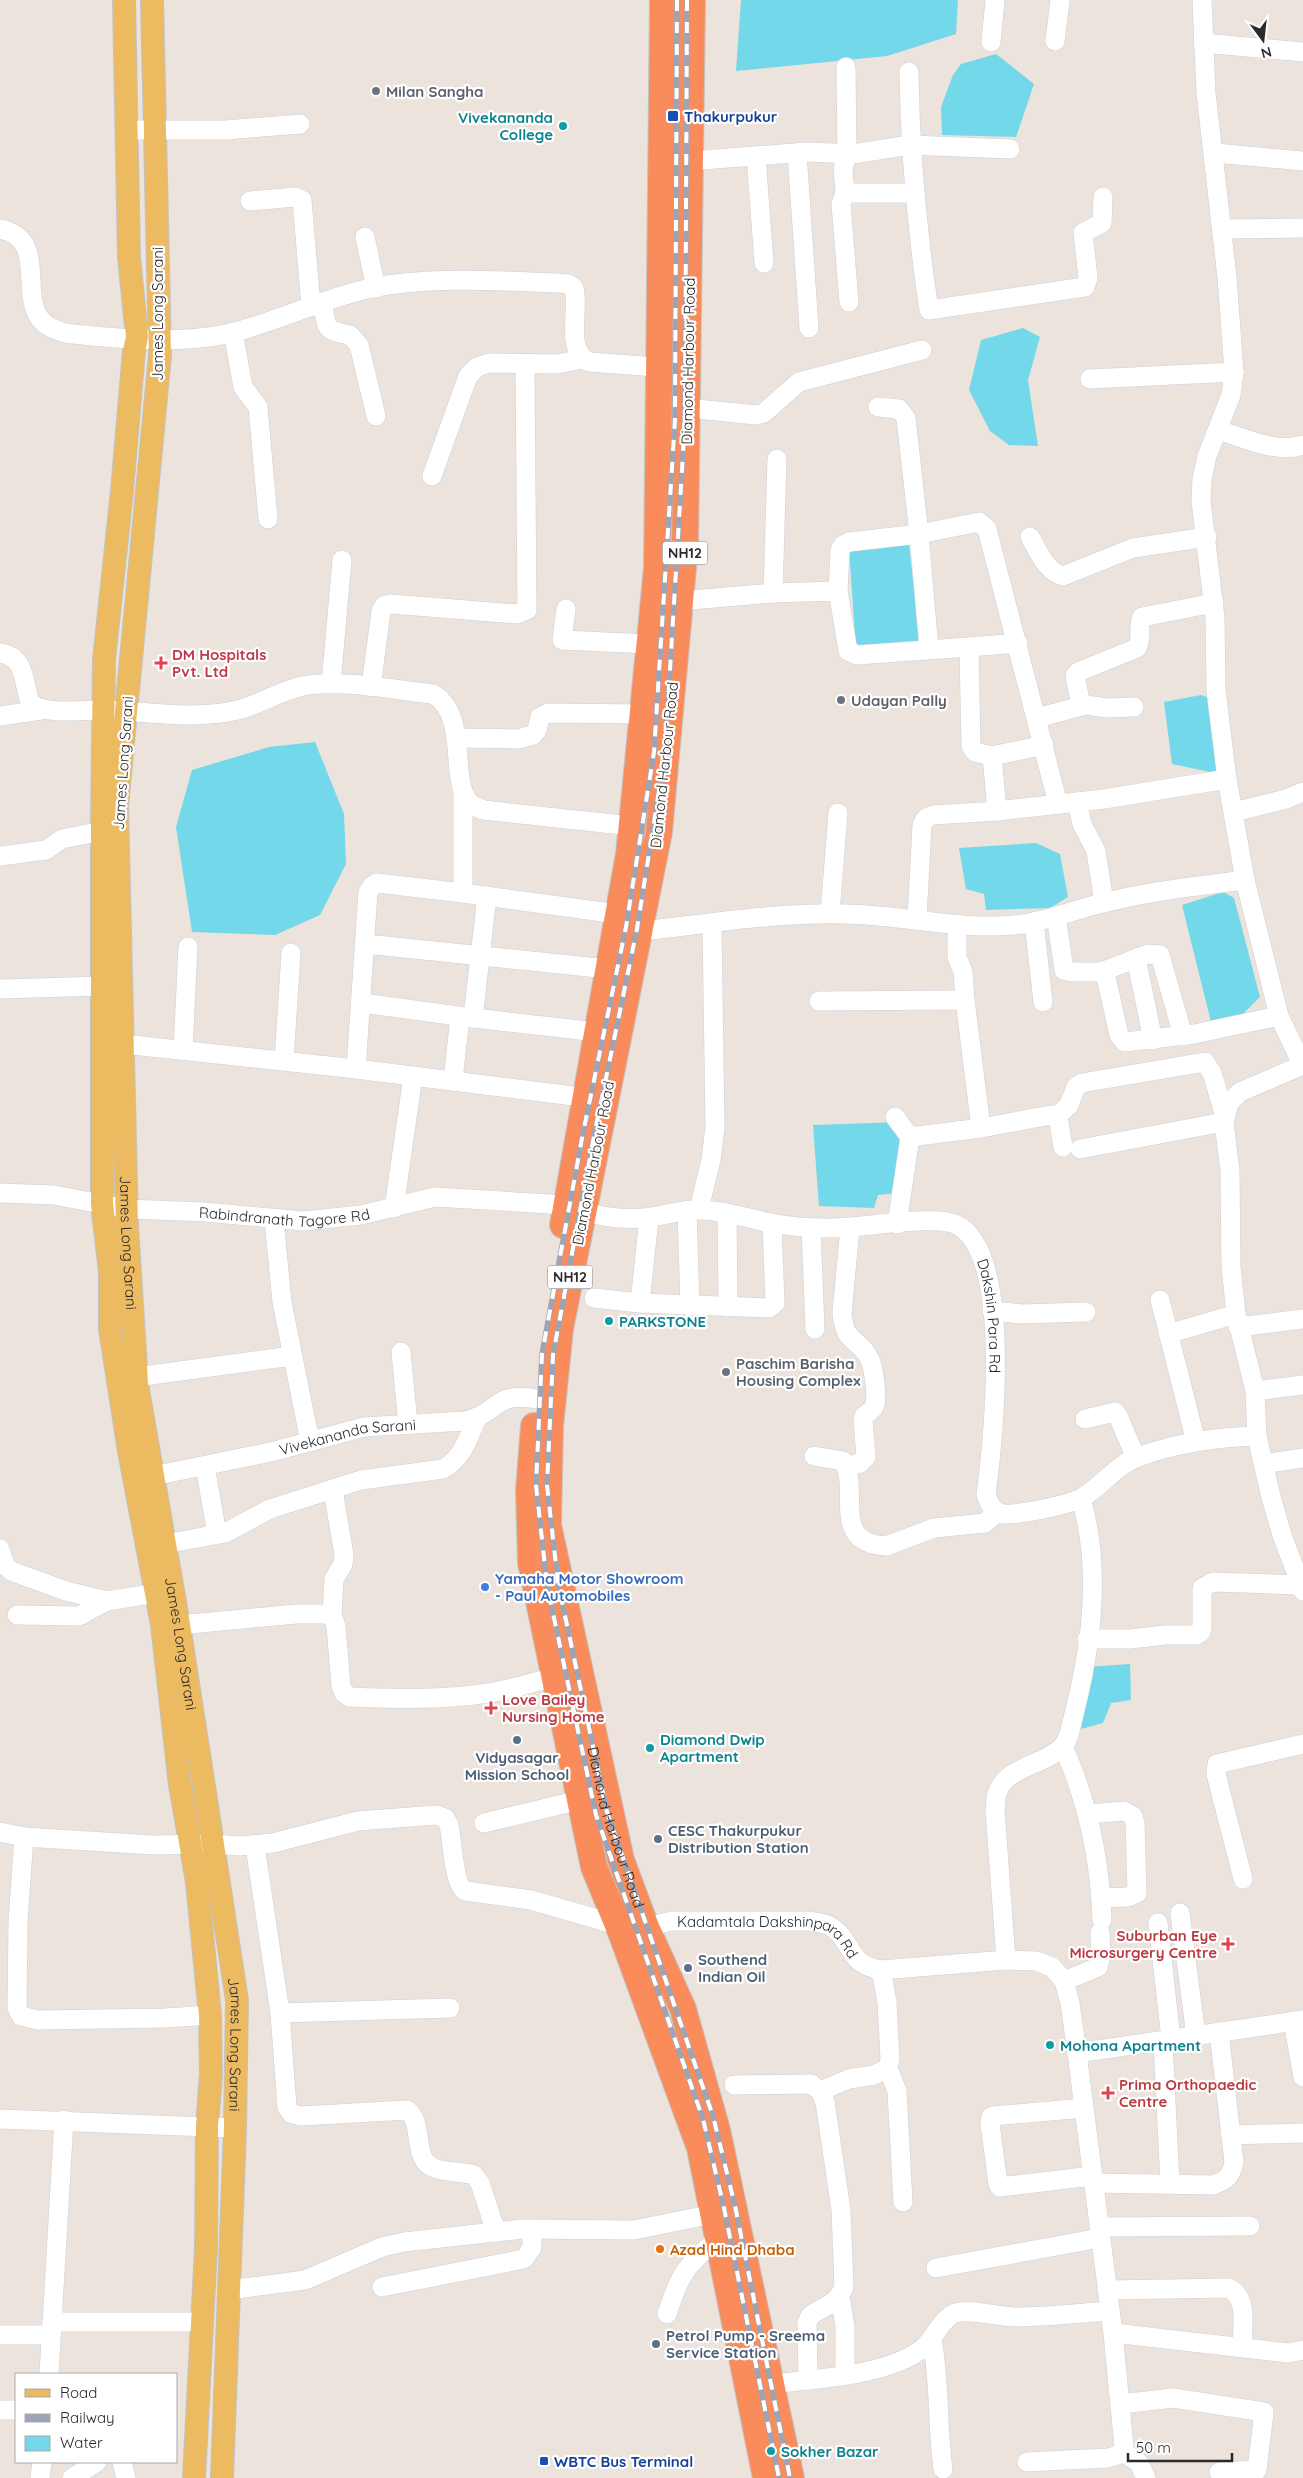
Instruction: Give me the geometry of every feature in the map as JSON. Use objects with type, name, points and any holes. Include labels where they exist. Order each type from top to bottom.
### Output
[{"type":"highway","name":"Diamond Harbour Road","points":[[595,1099],[597,1032],[628,859],[657,568],[657,367],[661,280],[662,0]]},
{"type":"highway","name":"Diamond Harbour Road","points":[[692,0],[685,546],[659,832],[640,930],[595,1099],[575,1209],[550,1426],[548,1525],[622,1860],[646,1927],[683,2009],[717,2130],[791,2478]]},
{"type":"highway","points":[[661,280],[689,280]]},
{"type":"highway","points":[[628,859],[653,864]]},
{"type":"highway","name":"Diamond Harbour Road","points":[[575,1209],[543,1331],[529,1490],[531,1563],[594,1867],[618,1926],[700,2148],[766,2478]]},
{"type":"main road","points":[[124,0],[128,257],[137,337],[134,351],[122,491],[104,660],[102,831],[104,986],[113,1043],[102,1204],[110,1271],[110,1329],[146,1478],[156,1593],[190,1845],[197,1882],[210,2014],[211,2074],[207,2126],[203,2322],[194,2478]]},
{"type":"main road","name":"James Long Sarani","points":[[152,0],[160,355],[117,806],[113,1043],[127,1209],[136,1377],[146,1478],[165,1544],[237,2000],[235,2128],[222,2478]]},
{"type":"street","points":[[991,42],[995,0]]},
{"type":"street","points":[[1055,41],[1060,0]]},
{"type":"street","points":[[1202,0],[1203,43],[1215,153],[1234,372],[1231,395],[1207,456],[1202,479],[1201,501],[1214,603],[1216,690],[1227,779],[1245,880],[1279,1016],[1297,1040],[1303,1065],[1240,1092],[1229,1103],[1225,1119]]},
{"type":"street","points":[[1203,43],[1303,52]]},
{"type":"street","points":[[846,67],[847,154],[844,169],[845,193],[841,204],[849,302]]},
{"type":"street","points":[[909,72],[910,145],[929,310],[1085,287],[1088,278],[1084,233],[1102,224],[1103,197]]},
{"type":"street","points":[[127,130],[226,130],[300,124]]},
{"type":"street","points":[[690,161],[797,153],[847,154],[910,145],[1010,149]]},
{"type":"street","points":[[797,153],[809,328]]},
{"type":"street","points":[[1215,153],[1303,160]]},
{"type":"street","points":[[756,156],[764,263]]},
{"type":"street","points":[[845,193],[915,193]]},
{"type":"street","points":[[250,201],[295,197],[302,200],[316,305],[330,330],[334,333],[350,334],[359,345],[376,416]]},
{"type":"street","points":[[1222,229],[1303,228]]},
{"type":"street","points":[[0,229],[17,235],[26,248],[35,306],[41,320],[51,328],[80,334],[160,338],[201,337],[233,332],[352,292],[376,288],[414,283],[568,284],[574,288],[576,297],[575,343],[578,354],[583,359],[589,362],[657,367]]},
{"type":"street","points":[[365,237],[376,288]]},
{"type":"street","points":[[233,332],[243,387],[258,407],[268,519]]},
{"type":"street","points":[[687,408],[756,415],[764,413],[799,382],[922,350]]},
{"type":"street","points":[[432,476],[468,376],[477,367],[489,363],[557,364],[583,359]]},
{"type":"street","points":[[372,687],[381,611],[384,606],[391,604],[517,614],[527,610],[525,363]]},
{"type":"street","points":[[1090,379],[1234,372]]},
{"type":"street","points":[[878,406],[899,409],[906,418],[929,649]]},
{"type":"street","points":[[1218,430],[1275,447],[1292,448],[1303,445]]},
{"type":"street","points":[[773,592],[777,459]]},
{"type":"street","points":[[1018,643],[856,655],[848,651],[838,591],[840,550],[842,546],[848,542],[919,534],[973,522],[984,524],[1018,643],[1058,804]]},
{"type":"street","points":[[1030,537],[1049,568],[1055,574],[1063,576],[1133,548],[1207,537]]},
{"type":"street","points":[[331,684],[342,560]]},
{"type":"street","points":[[680,601],[773,592],[838,591]]},
{"type":"street","points":[[1081,705],[1075,676],[1078,672],[1137,648],[1140,642],[1140,621],[1142,616],[1214,603]]},
{"type":"street","points":[[566,609],[562,640],[649,644]]},
{"type":"street","points":[[969,647],[971,746],[975,752],[992,756],[1044,745]]},
{"type":"street","points":[[0,653],[11,654],[18,661],[31,704],[41,710]]},
{"type":"street","points":[[0,716],[41,710],[104,710],[211,715],[240,709],[307,685],[331,684],[433,694],[443,700],[450,712],[456,738],[463,791],[463,893]]},
{"type":"street","points":[[1037,718],[1081,705],[1134,708]]},
{"type":"street","points":[[456,738],[526,738],[537,730],[540,717],[548,713],[642,714]]},
{"type":"street","points":[[992,756],[997,811]]},
{"type":"street","points":[[917,919],[922,825],[926,818],[933,815],[951,813],[997,811],[1077,802],[1227,779]]},
{"type":"street","points":[[463,791],[471,804],[483,810],[632,826]]},
{"type":"street","points":[[1234,812],[1286,799],[1303,792]]},
{"type":"street","points":[[1077,802],[1082,824],[1096,851],[1104,902]]},
{"type":"street","points":[[830,913],[838,813]]},
{"type":"street","points":[[0,856],[46,850],[62,839],[102,831]]},
{"type":"street","points":[[640,930],[712,924],[758,916],[830,913],[874,914],[991,926],[1034,922],[1104,902],[1245,880]]},
{"type":"street","points":[[356,1069],[366,944],[368,892],[372,886],[378,883],[618,914]]},
{"type":"street","points":[[453,1080],[480,957],[487,896]]},
{"type":"street","points":[[1056,916],[1064,970],[1072,972],[1101,972],[1136,958],[1155,954],[1160,955],[1183,1036]]},
{"type":"street","points":[[1034,922],[1044,1002]]},
{"type":"street","points":[[690,1306],[693,1210],[711,1160],[715,1127],[712,924]]},
{"type":"street","points":[[957,924],[956,950],[963,972],[964,1000],[981,1128]]},
{"type":"street","points":[[366,944],[608,969]]},
{"type":"street","points":[[183,1050],[188,946]]},
{"type":"street","points":[[284,1061],[291,953]]},
{"type":"street","points":[[1136,958],[1153,1040]]},
{"type":"street","points":[[1101,972],[1108,984],[1122,1040],[1132,1042],[1183,1036],[1279,1016]]},
{"type":"street","points":[[0,989],[104,986]]},
{"type":"street","points":[[819,1001],[964,1000]]},
{"type":"street","points":[[362,1003],[466,1018],[597,1032]]},
{"type":"street","points":[[113,1043],[453,1080],[595,1099]]},
{"type":"street","points":[[910,1137],[981,1128],[1042,1116],[1056,1117],[1069,1105],[1076,1087],[1082,1083],[1205,1062],[1212,1073],[1225,1119],[1230,1170],[1231,1267],[1237,1321],[1255,1391],[1257,1436],[1263,1464],[1282,1535],[1300,1579],[1213,1582],[1202,1588],[1201,1632],[1196,1635],[1166,1635],[1130,1639],[1087,1639]]},
{"type":"street","points":[[394,1208],[413,1076]]},
{"type":"street","points":[[895,1117],[910,1137],[897,1224]]},
{"type":"street","points":[[1056,1117],[1072,1148],[1225,1119]]},
{"type":"street","name":"Rabindranath Tagore Rd","points":[[0,1193],[54,1195],[127,1209],[205,1212],[274,1220],[334,1220],[394,1208],[418,1200],[449,1196],[575,1209]]},
{"type":"street","name":"Dakshin Para Rd","points":[[575,1209],[614,1218],[649,1218],[693,1210],[727,1213],[772,1223],[811,1228],[850,1228],[938,1221],[954,1223],[967,1232],[980,1248],[987,1268],[992,1311],[996,1374],[986,1495],[990,1507],[998,1512]]},
{"type":"street","points":[[727,1213],[728,1307]]},
{"type":"street","points":[[640,1303],[649,1218]]},
{"type":"street","points":[[274,1220],[282,1302],[310,1442]]},
{"type":"street","points":[[594,1298],[690,1306],[769,1308],[774,1303],[772,1223]]},
{"type":"street","points":[[811,1228],[815,1329]]},
{"type":"street","points":[[846,1467],[860,1464],[866,1457],[864,1416],[873,1409],[875,1400],[872,1368],[869,1358],[849,1338],[843,1325],[850,1228]]},
{"type":"street","points":[[1160,1300],[1196,1442]]},
{"type":"street","points":[[992,1311],[1022,1314],[1086,1312]]},
{"type":"street","points":[[1168,1334],[1237,1321],[1303,1319]]},
{"type":"street","points":[[401,1352],[408,1424]]},
{"type":"street","points":[[136,1377],[292,1356]]},
{"type":"street","points":[[1255,1391],[1303,1385]]},
{"type":"street","name":"Vivekananda Sarani","points":[[146,1478],[310,1442],[364,1427],[465,1421],[476,1418],[511,1396],[537,1399]]},
{"type":"street","points":[[1085,1419],[1115,1412],[1136,1458]]},
{"type":"street","points":[[165,1544],[234,1529],[270,1509],[361,1480],[443,1469],[453,1464],[461,1454],[476,1418]]},
{"type":"street","points":[[814,1456],[837,1459],[846,1467],[851,1523],[855,1532],[864,1540],[886,1546],[934,1528],[985,1523],[998,1512],[1008,1515],[1082,1498],[1124,1463],[1160,1449],[1232,1437],[1257,1436]]},
{"type":"street","points":[[1263,1464],[1303,1458]]},
{"type":"street","points":[[205,1466],[217,1534]]},
{"type":"street","points":[[333,1490],[344,1555],[343,1564],[334,1579],[332,1616],[336,1626],[341,1686],[344,1693],[350,1697],[403,1700],[447,1698],[490,1692],[580,1671]]},
{"type":"street","points":[[1064,1981],[1098,1967],[1101,1956],[1102,1898],[1096,1846],[1089,1814],[1077,1777],[1063,1746],[1079,1694],[1092,1588],[1092,1550],[1082,1498]]},
{"type":"street","points":[[0,1549],[5,1565],[11,1572],[66,1591],[107,1601]]},
{"type":"street","points":[[17,1615],[79,1616],[107,1601],[156,1593]]},
{"type":"street","points":[[179,1625],[296,1614],[328,1614],[332,1616]]},
{"type":"street","points":[[1243,1879],[1216,1774],[1217,1764],[1303,1744]]},
{"type":"street","points":[[1006,1960],[995,1810],[998,1791],[1011,1776],[1063,1746]]},
{"type":"street","points":[[484,1823],[580,1800]]},
{"type":"street","points":[[1089,1814],[1124,1811],[1133,1816],[1135,1823],[1137,1893],[1128,1897],[1102,1898]]},
{"type":"street","name":"Kadamtala Dakshinpara Rd","points":[[255,1846],[358,1821],[436,1815],[445,1818],[449,1826],[460,1888],[470,1892],[531,1900],[618,1926],[646,1927],[672,1921],[809,1921],[828,1925],[840,1935],[856,1960],[868,1968],[881,1970]]},
{"type":"street","points":[[0,1832],[24,1837],[153,1845],[213,1844],[255,1846],[280,2013],[287,2107],[292,2114],[301,2116],[407,2110],[412,2113],[422,2154],[427,2164],[434,2168],[474,2175],[480,2183],[496,2232]]},
{"type":"street","points":[[24,1837],[18,1921],[17,2008],[20,2016],[38,2020],[165,2018],[210,2014]]},
{"type":"street","points":[[1180,1913],[1196,2036]]},
{"type":"street","points":[[1158,1923],[1167,2040],[1170,2184]]},
{"type":"street","points":[[903,2202],[897,2092],[888,2068],[890,2059],[888,2002],[881,1970],[1006,1960],[1036,1960],[1052,1967],[1064,1981],[1070,2004],[1113,2332],[1124,2447],[1115,2457],[1027,2462]]},
{"type":"street","points":[[280,2013],[450,2008]]},
{"type":"street","points":[[1077,2053],[1298,2021],[1303,2077]]},
{"type":"street","points":[[1084,2108],[991,2117],[990,2124],[998,2184],[1000,2187],[1093,2179],[1213,2185],[1226,2181],[1232,2174],[1234,2162],[1219,2032]]},
{"type":"street","points":[[820,2090],[849,2080],[874,2075],[888,2068]]},
{"type":"street","points":[[734,2085],[810,2084],[820,2090],[825,2102],[841,2210],[844,2287],[840,2296],[831,2305],[810,2316],[807,2323],[808,2380]]},
{"type":"street","points":[[0,2119],[235,2128]]},
{"type":"street","points":[[49,2373],[64,2120]]},
{"type":"street","points":[[1231,2135],[1303,2133]]},
{"type":"street","points":[[229,2290],[305,2280],[382,2247],[404,2242],[532,2229],[634,2230],[713,2214]]},
{"type":"street","points":[[936,2268],[1100,2233],[1250,2226]]},
{"type":"street","points":[[382,2287],[524,2259],[532,2248],[532,2229]]},
{"type":"street","points":[[666,2314],[678,2279],[694,2258],[718,2239]]},
{"type":"street","points":[[1107,2290],[1228,2288],[1236,2291],[1241,2298],[1242,2347]]},
{"type":"street","points":[[840,2296],[845,2326],[845,2375]]},
{"type":"street","points":[[771,2384],[845,2375],[901,2360],[921,2349],[932,2339],[946,2318],[955,2313],[968,2311],[1015,2317],[1110,2311]]},
{"type":"street","points":[[0,2335],[52,2328],[203,2322]]},
{"type":"street","points":[[1113,2332],[1288,2353],[1303,2350]]},
{"type":"street","points":[[932,2339],[938,2381],[938,2436],[943,2469]]},
{"type":"street","points":[[1120,2404],[1174,2398],[1264,2412],[1256,2470],[1219,2472]]},
{"type":"street","points":[[0,2410],[15,2410]]},
{"type":"street","points":[[1122,2451],[1139,2463],[1146,2478]]},
{"type":"street","points":[[40,2478],[42,2463]]},
{"type":"street","points":[[72,2478],[95,2463]]},
{"type":"street","points":[[122,2463],[126,2478]]},
{"type":"water","points":[[741,0],[958,0],[956,34],[887,56],[736,71]]},
{"type":"water","points":[[996,54],[1034,84],[1016,137],[942,135],[941,107],[953,75],[961,64]]},
{"type":"water","points":[[1023,328],[1040,337],[1028,380],[1038,446],[1009,445],[990,431],[969,390],[981,340]]},
{"type":"water","points":[[909,544],[920,645],[856,649],[849,549]]},
{"type":"water","points":[[1201,695],[1210,698],[1220,774],[1172,764],[1164,702]]},
{"type":"water","points":[[315,742],[344,814],[346,864],[320,915],[275,935],[192,932],[176,827],[192,770],[269,747]]},
{"type":"water","points":[[1036,843],[1060,854],[1068,897],[1050,908],[986,910],[984,894],[966,889],[959,848]]},
{"type":"water","points":[[1223,892],[1234,898],[1260,997],[1242,1015],[1211,1022],[1182,905]]},
{"type":"water","points":[[900,1122],[899,1193],[878,1195],[874,1208],[819,1206],[813,1125]]},
{"type":"water","points":[[1130,1664],[1131,1700],[1111,1703],[1103,1723],[1081,1729],[1086,1667]]},
{"type":"railway","points":[[677,0],[675,420],[654,752],[626,927],[583,1133],[542,1354],[536,1485],[547,1585],[596,1815],[703,2119],[724,2208],[779,2478]]},
{"type":"railway","points":[[687,0],[685,420],[665,753],[637,929],[594,1136],[553,1355],[547,1485],[558,1583],[607,1812],[713,2116],[735,2206],[790,2478]]},
{"type":"place","name":"Milan Sangha","points":[[376,91]]},
{"type":"place","name":"Thakurpukur","points":[[673,116]]},
{"type":"place","name":"Vivekananda College","points":[[563,126]]},
{"type":"place","name":"DM Hospitals Pvt. Ltd","points":[[161,663]]},
{"type":"place","name":"Udayan Pally","points":[[841,700]]},
{"type":"place","name":"PARKSTONE","points":[[609,1321]]},
{"type":"place","name":"Paschim Barisha Housing Complex","points":[[726,1372]]},
{"type":"place","name":"Yamaha Motor Showroom - Paul Automobiles","points":[[485,1587]]},
{"type":"place","name":"Love Bailey Nursing Home","points":[[491,1708]]},
{"type":"place","name":"Vidyasagar Mission School","points":[[517,1740]]},
{"type":"place","name":"Diamond Dwip Apartment","points":[[650,1748]]},
{"type":"place","name":"CESC Thakurpukur Distribution Station","points":[[658,1839]]},
{"type":"place","name":"Suburban Eye Microsurgery Centre","points":[[1228,1944]]},
{"type":"place","name":"Southend Indian Oil","points":[[688,1968]]},
{"type":"place","name":"Mohona Apartment","points":[[1050,2045]]},
{"type":"place","name":"Prima Orthopaedic Centre","points":[[1108,2093]]},
{"type":"place","name":"Azad Hind Dhaba","points":[[660,2249]]},
{"type":"place","name":"Petrol Pump - Sreema Service Station","points":[[656,2344]]},
{"type":"place","name":"Sokher Bazar","points":[[771,2451]]},
{"type":"place","name":"WBTC Bus Terminal","points":[[544,2461]]}]
